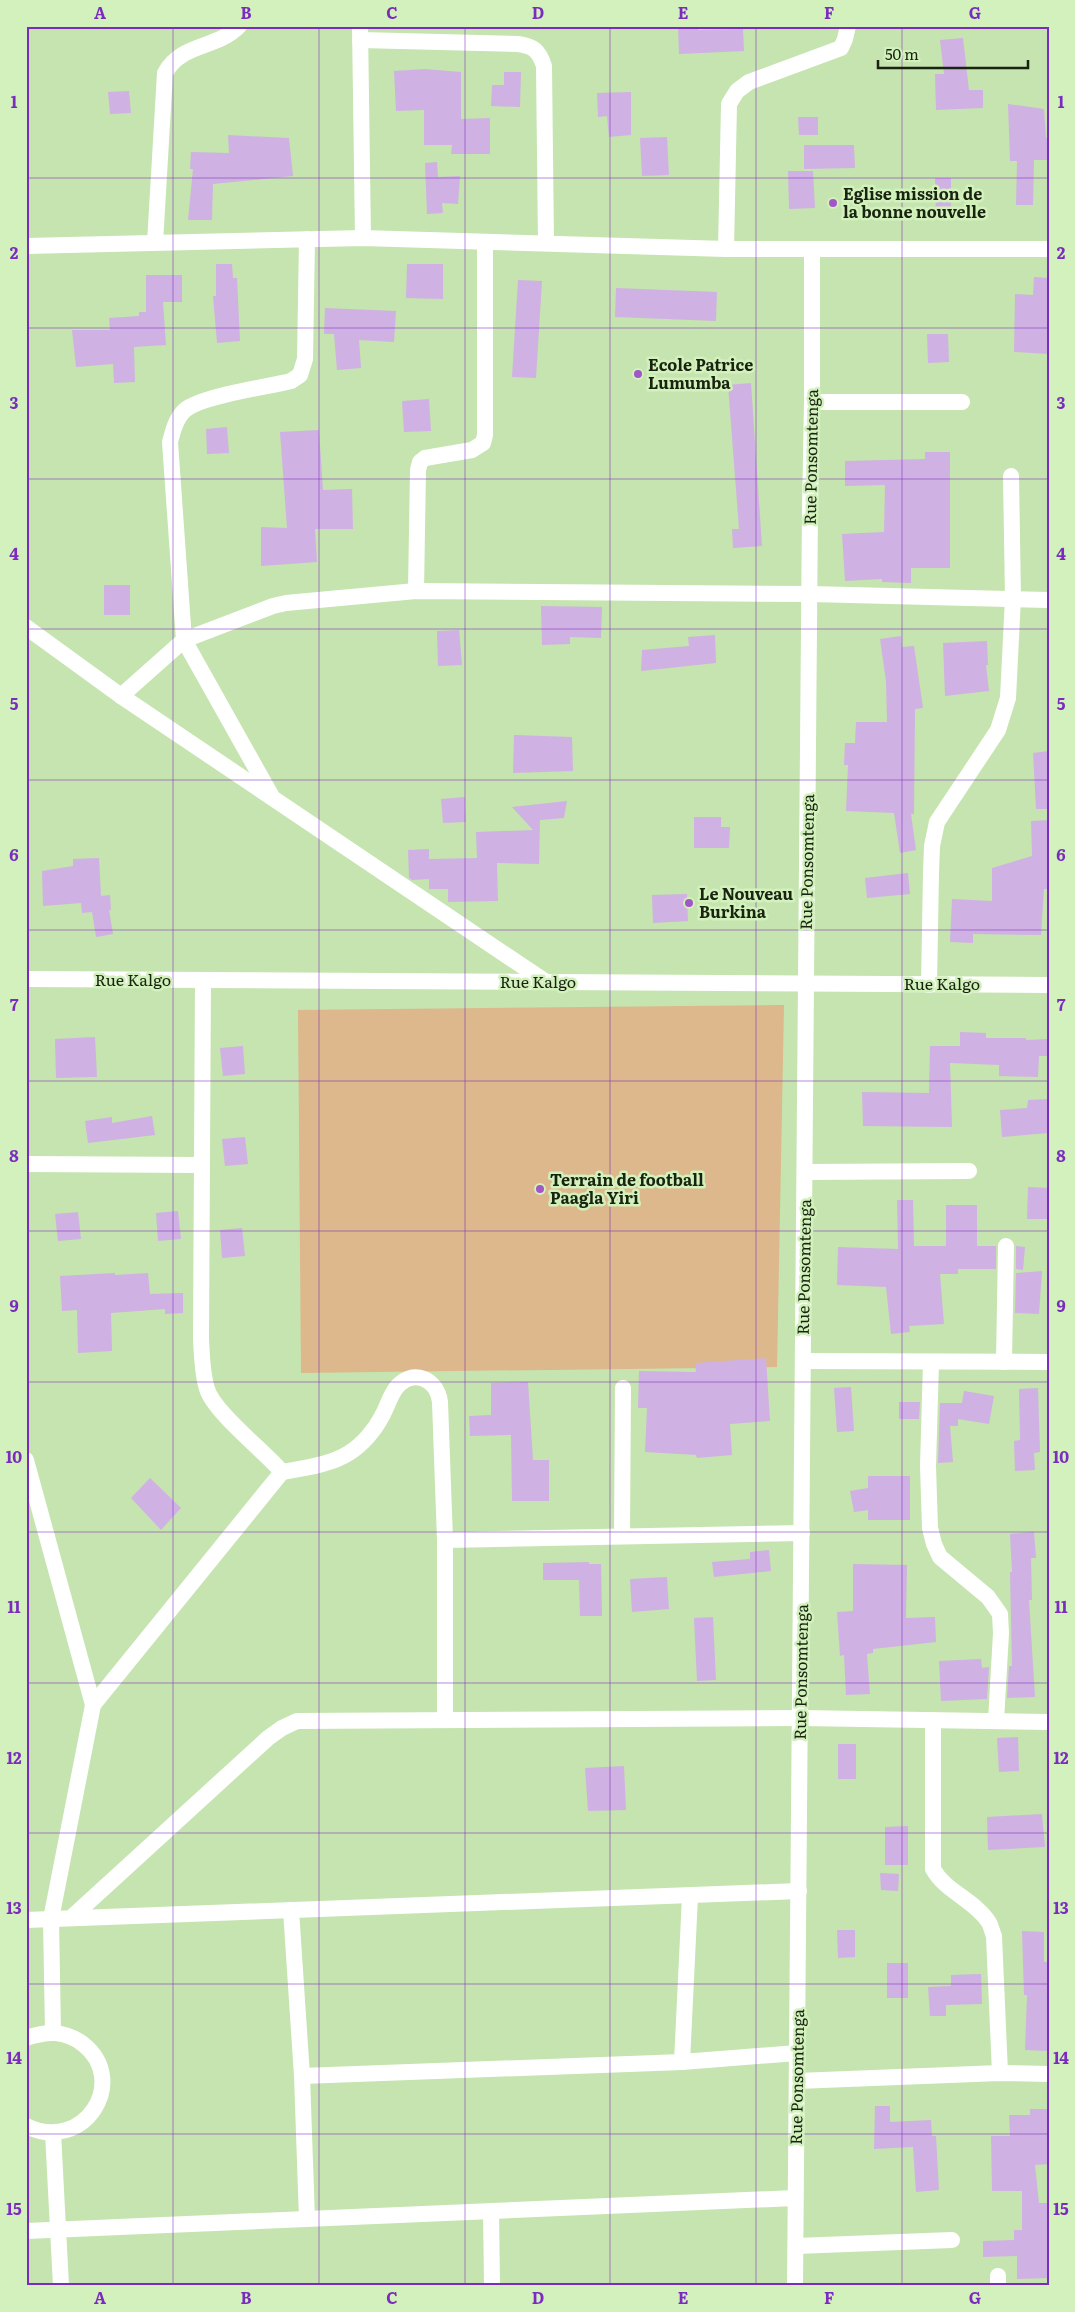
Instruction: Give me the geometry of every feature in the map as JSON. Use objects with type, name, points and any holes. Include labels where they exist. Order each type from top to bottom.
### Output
[{"type":"street","points":[[155,244],[164,72],[171,61],[181,54],[231,34],[239,26]]},
{"type":"street","points":[[726,249],[729,104],[737,91],[750,82],[841,48],[848,26]]},
{"type":"street","points":[[363,238],[360,33],[530,45],[539,52],[544,66],[546,243]]},
{"type":"street","points":[[26,246],[363,238],[726,249],[1049,249]]},
{"type":"street","points":[[271,795],[184,640],[170,442],[175,423],[185,410],[202,401],[291,382],[300,375],[305,359],[307,239]]},
{"type":"street","points":[[416,591],[418,470],[420,462],[425,458],[472,450],[483,443],[485,435],[486,242]]},
{"type":"street","name":"Rue Ponsomtenga","points":[[795,2286],[812,249]]},
{"type":"street","points":[[812,402],[962,402]]},
{"type":"street","points":[[929,985],[932,846],[937,822],[998,730],[1008,698],[1013,598],[1010,476]]},
{"type":"street","points":[[121,696],[184,640],[279,604],[416,591],[810,594],[1049,600]]},
{"type":"street","points":[[26,627],[121,696],[271,795],[546,982]]},
{"type":"street","name":"Rue Kalgo","points":[[26,979],[1049,985]]},
{"type":"street","points":[[203,980],[200,1165],[201,1339],[207,1390],[216,1406],[271,1458],[282,1472]]},
{"type":"street","points":[[26,1164],[200,1165]]},
{"type":"street","points":[[805,1172],[969,1171]]},
{"type":"street","points":[[1004,1362],[1006,1246]]},
{"type":"street","points":[[803,1361],[1049,1362]]},
{"type":"street","points":[[931,1362],[928,1466],[930,1528],[940,1557],[988,1597],[1000,1614],[1001,1634],[996,1721]]},
{"type":"street","points":[[93,1704],[282,1472],[336,1460],[350,1453],[368,1437],[381,1419],[395,1389],[402,1382],[412,1378],[428,1380],[439,1392],[440,1402],[445,1540],[445,1720]]},
{"type":"street","points":[[622,1536],[623,1388]]},
{"type":"street","points":[[26,1460],[93,1704],[51,1919],[53,2032]]},
{"type":"street","points":[[445,1540],[802,1533]]},
{"type":"street","points":[[71,1918],[268,1738],[282,1728],[298,1721],[800,1718],[1049,1722]]},
{"type":"street","points":[[933,1720],[933,1869],[938,1879],[965,1898],[989,1922],[994,1936],[1000,2073]]},
{"type":"street","points":[[28,1917],[51,1919],[799,1891]]},
{"type":"street","points":[[682,2062],[690,1896]]},
{"type":"street","points":[[291,1910],[302,2076],[307,2219]]},
{"type":"street","points":[[26,2038],[44,2032],[73,2036],[90,2049],[100,2067],[102,2080],[100,2098],[90,2116],[75,2128],[58,2133],[37,2131],[26,2126]]},
{"type":"street","points":[[302,2076],[682,2062],[797,2053]]},
{"type":"street","points":[[798,2081],[1000,2073],[1049,2074]]},
{"type":"street","points":[[53,2132],[60,2286]]},
{"type":"street","points":[[26,2231],[795,2198]]},
{"type":"street","points":[[490,2211],[492,2286]]},
{"type":"street","points":[[796,2246],[952,2240]]},
{"type":"shaded area","name":"Terrain de football Paagla Yiri","points":[[784,1005],[777,1367],[301,1373],[298,1010]]},
{"type":"building","points":[[698,26],[698,30],[743,29],[744,51],[679,54],[678,27]]},
{"type":"building","points":[[963,38],[969,90],[983,90],[983,108],[936,110],[935,74],[944,74],[940,40]]},
{"type":"building","points":[[425,69],[461,72],[461,119],[490,118],[490,154],[451,154],[452,145],[424,145],[424,110],[396,111],[394,71]]},
{"type":"building","points":[[504,72],[521,72],[520,107],[491,106],[492,85],[504,85]]},
{"type":"building","points":[[129,91],[131,113],[110,114],[108,92]]},
{"type":"building","points":[[631,92],[631,135],[609,137],[607,116],[598,117],[597,93]]},
{"type":"building","points":[[1008,104],[1044,109],[1046,138],[1049,138],[1049,160],[1034,160],[1033,205],[1016,205],[1017,161],[1010,161]]},
{"type":"building","points":[[798,117],[818,117],[818,135],[799,135]]},
{"type":"building","points":[[228,135],[289,138],[293,176],[213,184],[212,220],[188,220],[193,169],[190,169],[191,152],[229,153]]},
{"type":"building","points":[[667,137],[669,175],[642,176],[640,138]]},
{"type":"building","points":[[804,145],[854,145],[855,168],[804,169]]},
{"type":"building","points":[[437,162],[438,177],[460,176],[458,204],[442,203],[443,213],[427,214],[425,163]]},
{"type":"building","points":[[788,171],[813,171],[815,208],[789,209]]},
{"type":"building","points":[[935,178],[951,178],[951,218],[936,218]]},
{"type":"building","points":[[216,264],[232,264],[233,278],[237,278],[240,341],[217,343],[213,296],[216,296]]},
{"type":"building","points":[[407,264],[443,264],[443,299],[406,298]]},
{"type":"building","points":[[146,275],[182,275],[182,302],[163,302],[166,345],[134,347],[135,382],[114,383],[113,364],[76,367],[72,330],[110,330],[109,318],[139,316],[139,312],[146,312]]},
{"type":"building","points":[[1034,277],[1049,278],[1049,354],[1014,352],[1015,294],[1033,295]]},
{"type":"building","points":[[518,280],[542,281],[536,378],[512,377]]},
{"type":"building","points":[[616,288],[717,292],[716,321],[615,317]]},
{"type":"building","points":[[325,308],[396,311],[394,342],[359,340],[361,368],[337,370],[334,334],[324,334]]},
{"type":"building","points":[[927,334],[948,334],[949,362],[928,363]]},
{"type":"building","points":[[751,383],[762,546],[733,548],[732,529],[739,529],[728,385]]},
{"type":"building","points":[[429,399],[431,431],[404,432],[402,401]]},
{"type":"building","points":[[227,427],[229,453],[207,454],[206,429]]},
{"type":"building","points":[[319,430],[323,490],[352,489],[353,529],[315,529],[317,562],[261,566],[261,527],[287,528],[280,432]]},
{"type":"building","points":[[925,452],[950,452],[950,568],[911,568],[911,583],[882,582],[882,579],[845,581],[842,534],[884,532],[885,485],[845,486],[845,461],[925,459]]},
{"type":"building","points":[[104,585],[130,585],[130,615],[104,615]]},
{"type":"building","points":[[541,606],[602,607],[601,638],[570,637],[570,644],[542,645]]},
{"type":"building","points":[[459,630],[462,665],[438,666],[437,631]]},
{"type":"building","points":[[715,635],[716,663],[641,671],[642,650],[689,646],[688,637]]},
{"type":"building","points":[[901,636],[902,647],[914,646],[923,708],[915,709],[914,814],[911,814],[916,850],[900,853],[894,813],[846,811],[848,765],[844,765],[845,743],[855,743],[856,722],[887,722],[886,681],[880,639]]},
{"type":"building","points":[[987,641],[988,665],[986,665],[989,691],[945,696],[943,643]]},
{"type":"building","points":[[514,735],[572,737],[573,771],[513,773]]},
{"type":"building","points":[[1049,751],[1049,809],[1036,809],[1033,753]]},
{"type":"building","points":[[465,797],[466,822],[443,823],[441,799]]},
{"type":"building","points":[[567,801],[564,818],[540,820],[539,864],[497,863],[498,901],[448,902],[448,889],[429,889],[429,879],[412,880],[409,878],[408,850],[429,849],[429,859],[477,858],[476,832],[533,830],[512,807]]},
{"type":"building","points":[[694,817],[721,817],[721,827],[730,827],[729,848],[694,848]]},
{"type":"building","points":[[1049,820],[1049,889],[1044,889],[1041,935],[973,934],[973,943],[950,942],[952,899],[992,901],[992,868],[1032,856],[1031,821]]},
{"type":"building","points":[[99,858],[101,896],[110,895],[111,910],[109,910],[113,934],[96,937],[92,912],[82,913],[81,903],[43,906],[42,871],[73,866],[73,859]]},
{"type":"building","points":[[908,873],[910,894],[867,898],[865,878]]},
{"type":"building","points":[[687,894],[688,921],[653,923],[652,895]]},
{"type":"building","points":[[960,1032],[986,1033],[986,1038],[1049,1039],[1049,1056],[1039,1056],[1038,1077],[999,1076],[999,1065],[950,1063],[952,1127],[863,1126],[862,1092],[929,1093],[930,1046],[960,1046]]},
{"type":"building","points":[[95,1037],[97,1077],[56,1078],[55,1039]]},
{"type":"building","points":[[243,1046],[245,1074],[223,1076],[220,1048]]},
{"type":"building","points":[[1049,1099],[1049,1133],[1002,1137],[1000,1110],[1027,1108],[1028,1100]]},
{"type":"building","points":[[152,1116],[155,1135],[88,1143],[85,1121],[112,1117],[112,1123]]},
{"type":"building","points":[[245,1137],[248,1164],[225,1166],[222,1139]]},
{"type":"building","points":[[1028,1187],[1049,1188],[1049,1219],[1027,1219]]},
{"type":"building","points":[[897,1200],[913,1200],[914,1246],[946,1246],[946,1205],[977,1205],[977,1246],[996,1246],[996,1269],[958,1269],[958,1274],[940,1274],[944,1324],[909,1326],[910,1332],[891,1334],[886,1287],[837,1285],[838,1247],[898,1249]]},
{"type":"building","points":[[178,1211],[181,1239],[158,1241],[156,1213]]},
{"type":"building","points":[[78,1212],[81,1239],[58,1241],[55,1214]]},
{"type":"building","points":[[242,1228],[245,1256],[222,1258],[220,1230]]},
{"type":"building","points":[[1016,1246],[1025,1247],[1023,1270],[1016,1269]]},
{"type":"building","points":[[1042,1271],[1039,1314],[1015,1313],[1016,1273]]},
{"type":"building","points":[[115,1273],[115,1275],[148,1273],[150,1294],[183,1293],[183,1313],[165,1314],[165,1309],[111,1313],[112,1351],[78,1353],[77,1310],[62,1311],[60,1276]]},
{"type":"building","points":[[766,1358],[770,1421],[730,1424],[732,1455],[697,1458],[696,1455],[645,1452],[647,1408],[638,1408],[639,1371],[696,1372],[695,1363]]},
{"type":"building","points":[[528,1382],[533,1460],[549,1460],[549,1501],[512,1501],[511,1435],[470,1436],[469,1416],[491,1415],[491,1383]]},
{"type":"building","points":[[851,1387],[854,1431],[837,1432],[834,1388]]},
{"type":"building","points":[[1038,1388],[1040,1452],[1034,1453],[1035,1470],[1015,1471],[1014,1441],[1020,1440],[1019,1389]]},
{"type":"building","points":[[964,1391],[994,1396],[989,1424],[958,1419],[958,1426],[950,1426],[953,1462],[938,1463],[940,1403],[962,1403]]},
{"type":"building","points":[[899,1402],[920,1402],[919,1419],[899,1419]]},
{"type":"building","points":[[868,1476],[910,1476],[910,1520],[868,1520],[868,1510],[854,1512],[850,1491],[868,1488]]},
{"type":"building","points":[[150,1478],[181,1508],[161,1530],[131,1498]]},
{"type":"building","points":[[1034,1532],[1036,1558],[1031,1558],[1032,1600],[1029,1600],[1035,1697],[1007,1698],[1009,1666],[1012,1666],[1010,1534]]},
{"type":"building","points":[[769,1550],[771,1571],[714,1577],[712,1562],[750,1559],[750,1552]]},
{"type":"building","points":[[589,1562],[589,1564],[601,1564],[602,1616],[580,1616],[579,1580],[543,1580],[543,1563]]},
{"type":"building","points":[[853,1564],[907,1565],[906,1618],[935,1617],[936,1642],[873,1649],[873,1653],[867,1654],[870,1694],[846,1695],[844,1655],[840,1656],[837,1612],[853,1611]]},
{"type":"building","points":[[667,1577],[669,1609],[632,1612],[630,1579]]},
{"type":"building","points":[[713,1617],[716,1680],[697,1681],[694,1618]]},
{"type":"building","points":[[981,1659],[982,1668],[989,1667],[987,1699],[941,1701],[939,1661]]},
{"type":"building","points":[[1018,1737],[1019,1771],[999,1772],[997,1738]]},
{"type":"building","points":[[838,1744],[856,1744],[856,1779],[838,1779]]},
{"type":"building","points":[[624,1766],[626,1810],[588,1811],[585,1768]]},
{"type":"building","points":[[1042,1814],[1045,1847],[988,1850],[987,1817]]},
{"type":"building","points":[[908,1826],[908,1865],[885,1865],[885,1827]]},
{"type":"building","points":[[880,1873],[899,1874],[898,1891],[881,1890]]},
{"type":"building","points":[[837,1930],[855,1930],[855,1957],[838,1958]]},
{"type":"building","points":[[1022,1931],[1044,1932],[1044,1962],[1049,1962],[1049,2051],[1025,2050],[1027,1995],[1024,1995]]},
{"type":"building","points":[[887,1963],[908,1963],[908,1998],[887,1998]]},
{"type":"building","points":[[981,1974],[982,2004],[946,2005],[946,2016],[930,2016],[928,1987],[951,1986],[951,1975]]},
{"type":"building","points":[[875,2106],[890,2106],[890,2122],[931,2120],[932,2136],[936,2136],[939,2190],[916,2192],[913,2147],[874,2149]]},
{"type":"building","points":[[1030,2109],[1049,2109],[1049,2164],[1035,2165],[1039,2203],[1049,2203],[1049,2278],[1017,2279],[1017,2256],[983,2257],[983,2241],[1014,2240],[1014,2230],[1022,2230],[1022,2191],[992,2191],[991,2136],[1010,2136],[1009,2115],[1030,2115]]},
{"type":"place","name":"Eglise mission de la bonne nouvelle","points":[[833,203]]},
{"type":"place","name":"Ecole Patrice Lumumba","points":[[638,374]]},
{"type":"place","name":"Le Nouveau Burkina","points":[[689,903]]},
{"type":"place","name":"Terrain de football Paagla Yiri","points":[[540,1189]]}]
